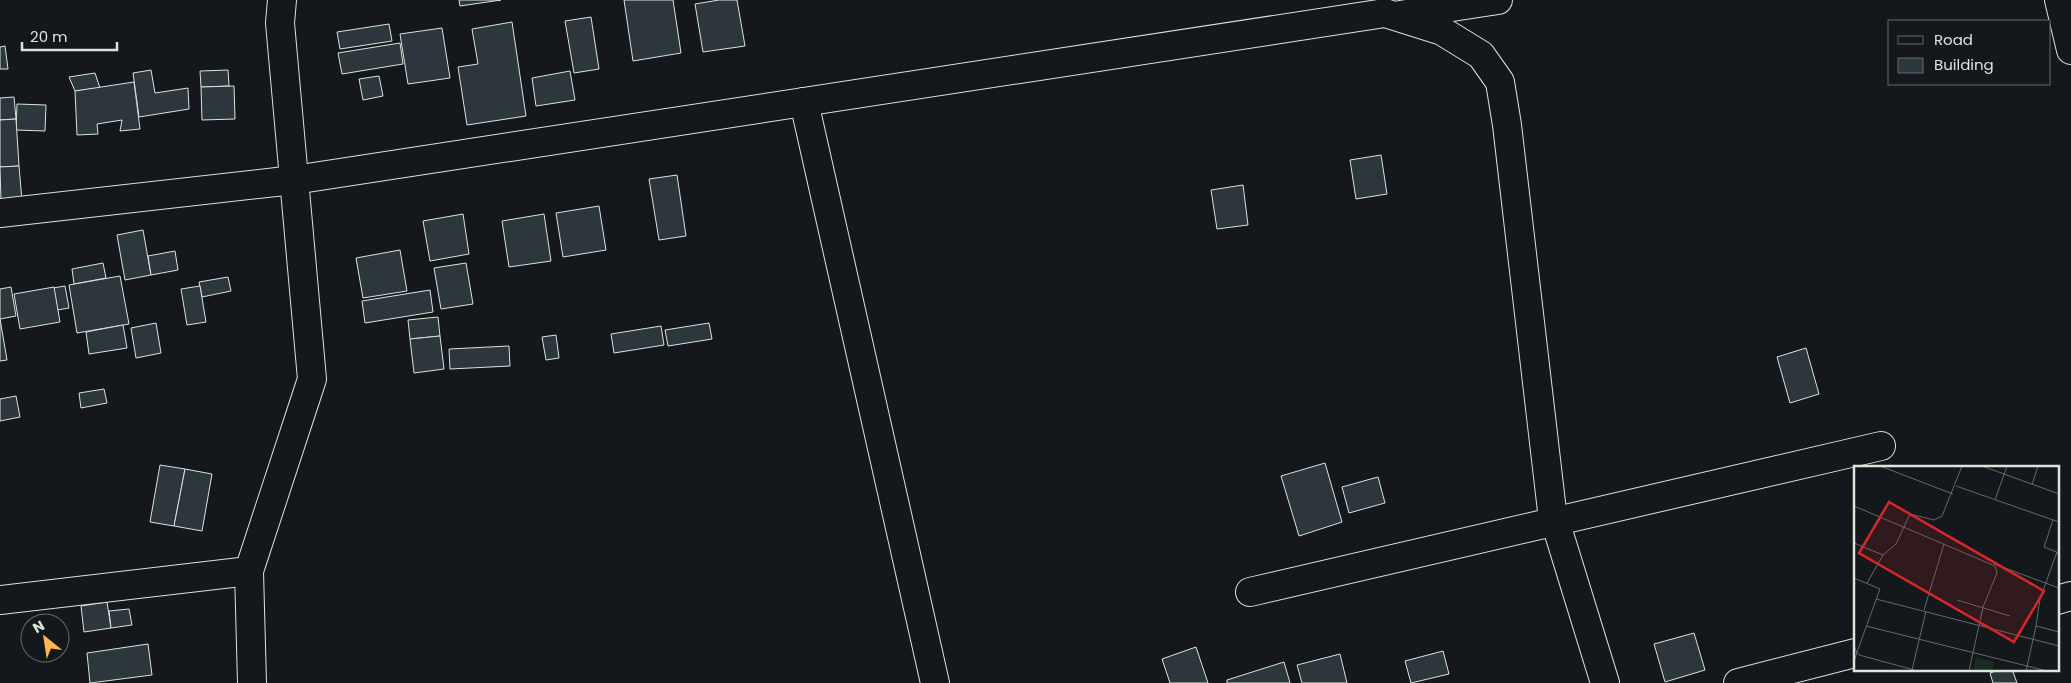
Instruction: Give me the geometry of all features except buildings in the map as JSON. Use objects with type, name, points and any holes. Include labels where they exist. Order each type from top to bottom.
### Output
[{"type":"street","points":[[252,683],[249,570],[312,379],[280,24],[282,0]]},
{"type":"street","points":[[1394,16],[1498,0]]},
{"type":"street","points":[[2059,0],[2071,50]]},
{"type":"street","points":[[0,213],[294,180],[1385,14],[1394,16],[1442,31],[1481,55],[1500,82],[1507,125],[1552,511],[1605,683]]},
{"type":"street","points":[[804,102],[936,683]]},
{"type":"street","points":[[1250,592],[1881,446]]},
{"type":"street","points":[[0,600],[249,570]]},
{"type":"street","points":[[2058,600],[2071,596]]},
{"type":"street","points":[[1738,683],[1854,653]]}]
